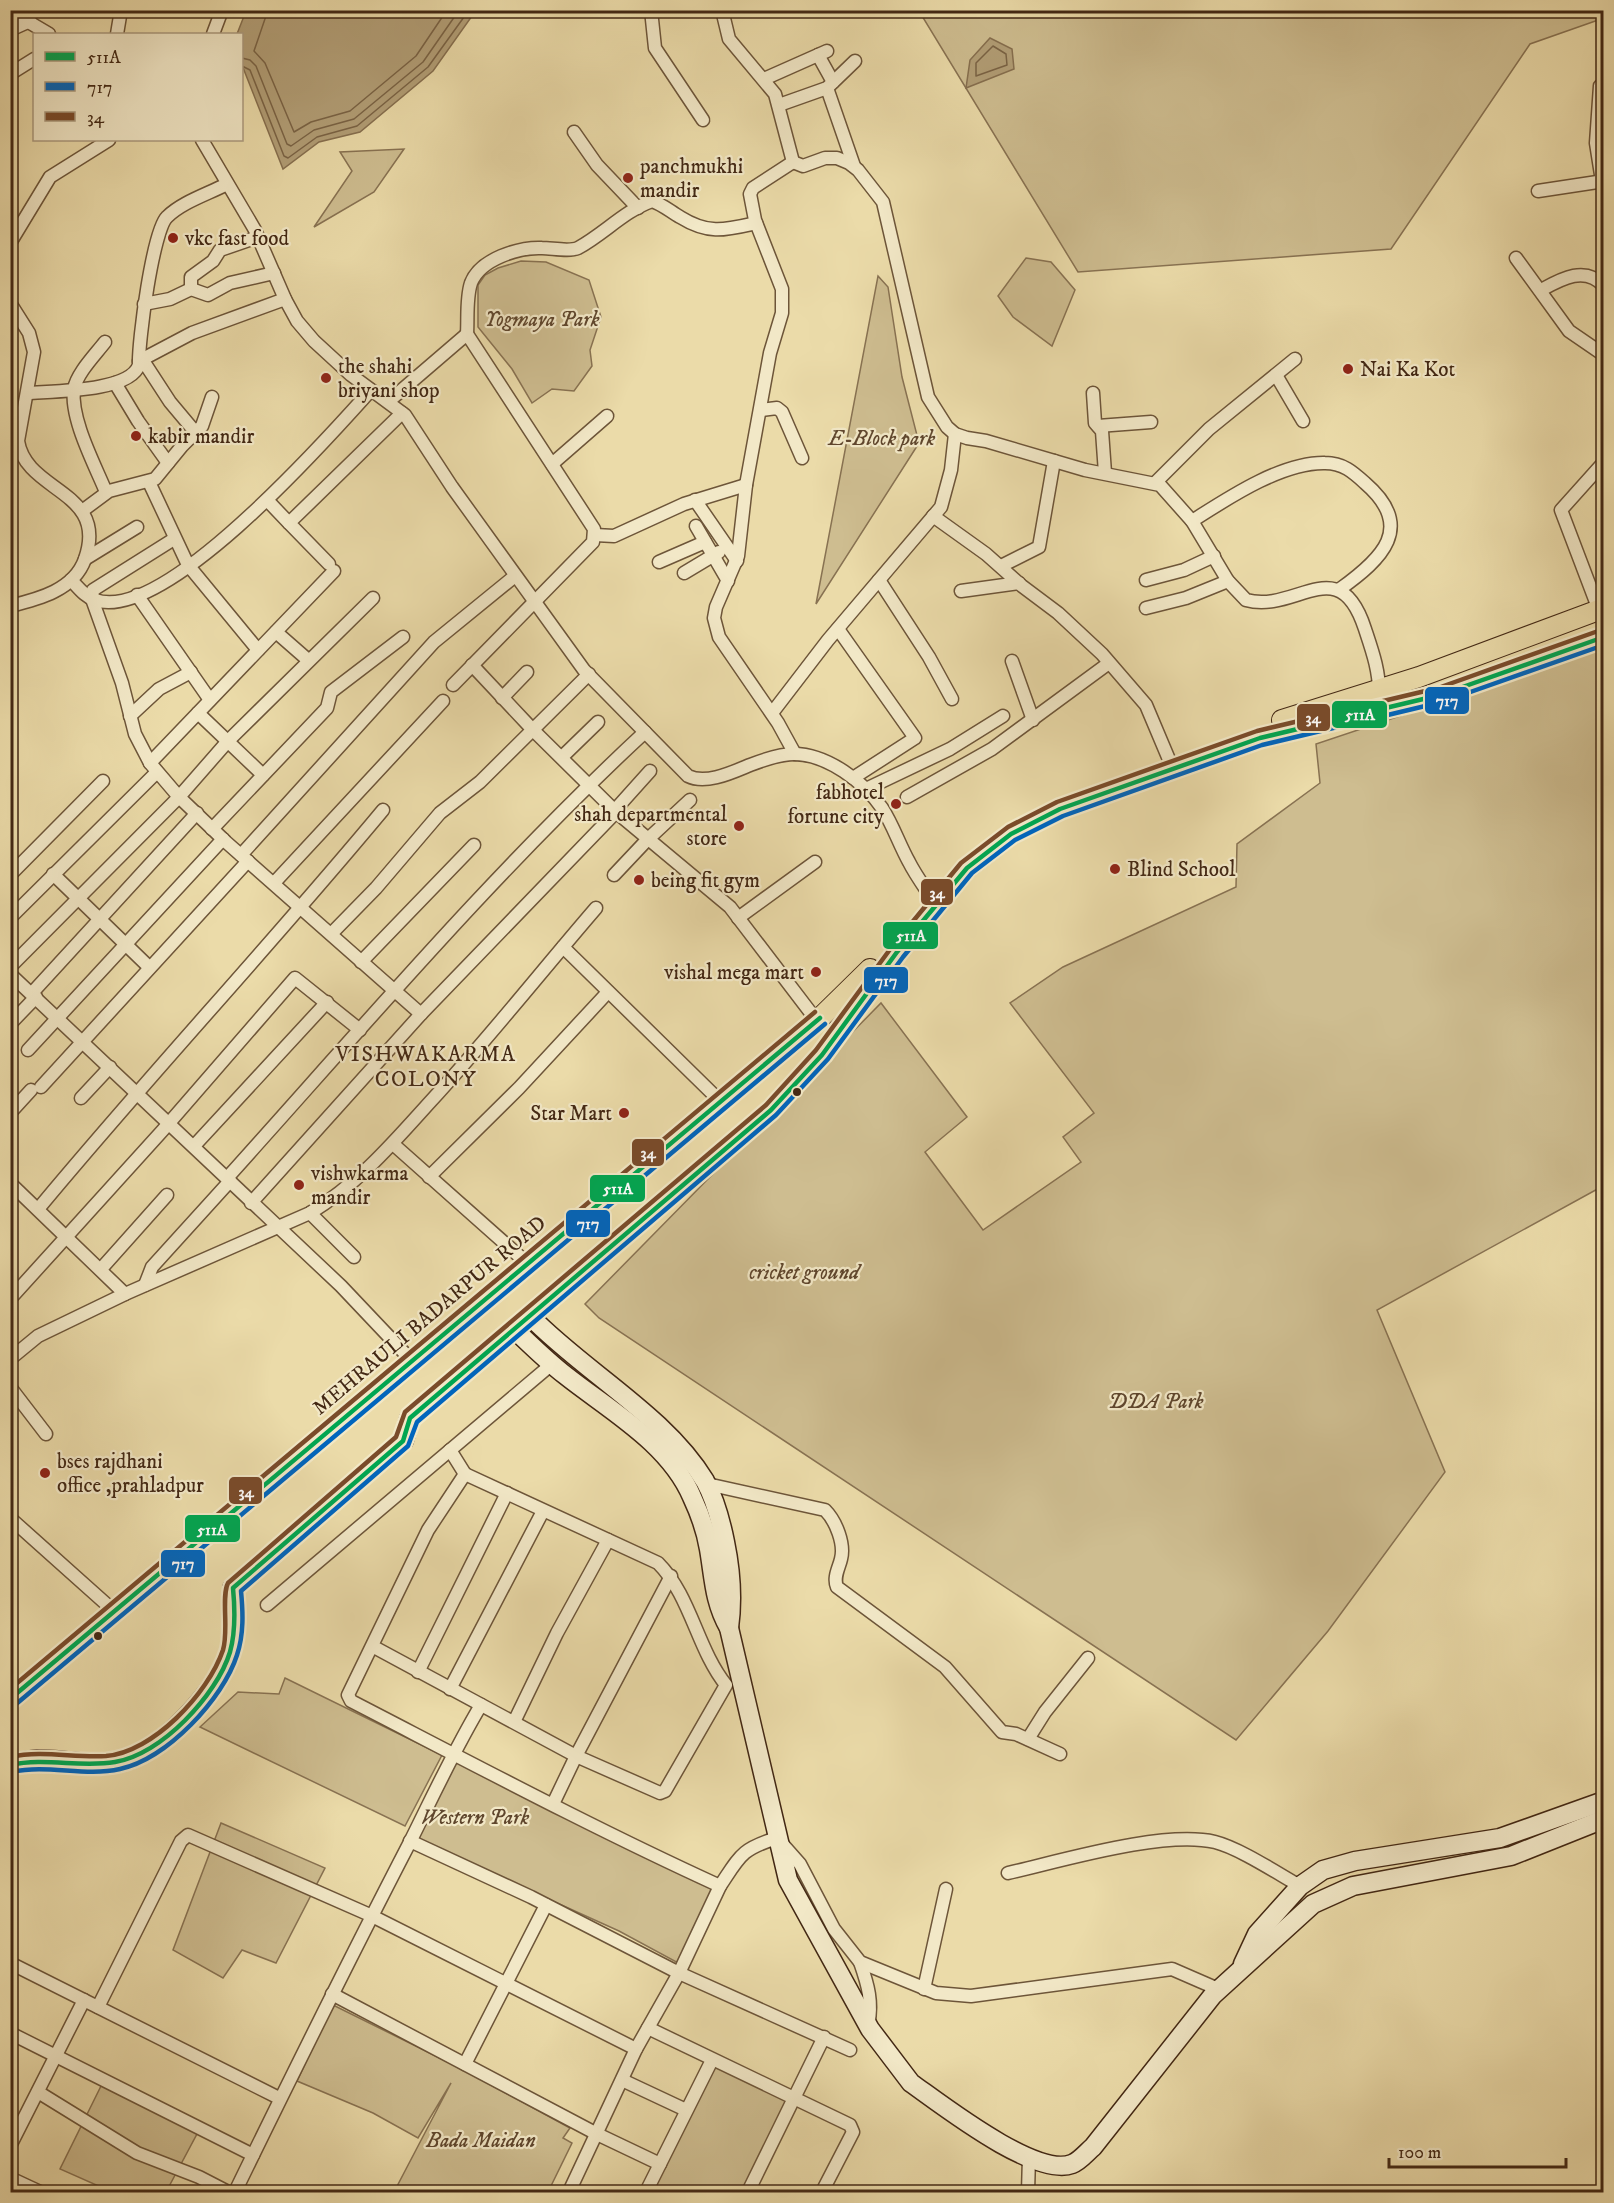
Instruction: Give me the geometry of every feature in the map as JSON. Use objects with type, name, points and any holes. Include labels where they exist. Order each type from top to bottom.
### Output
[{"type":"main road","name":"MEHRAULI BADARPUR ROAD","points":[[10,1699],[720,1101],[817,1021],[847,1006],[967,868],[988,849],[1035,820],[1171,764],[1601,609]]},
{"type":"main road","name":"MEHRAULI BADARPUR ROAD","points":[[10,1765],[36,1760],[96,1764],[130,1759],[172,1733],[207,1695],[230,1653],[235,1614],[233,1588],[403,1441],[410,1418],[771,1110],[822,1055],[860,982],[978,843],[1046,804],[1260,738],[1440,695],[1604,637]]},
{"type":"street","points":[[117,33],[121,10]]},
{"type":"street","points":[[213,33],[222,10]]},
{"type":"street","points":[[651,10],[655,48],[703,120]]},
{"type":"street","points":[[722,10],[729,39],[764,79],[779,105],[793,162]]},
{"type":"street","points":[[10,11],[48,33]]},
{"type":"street","points":[[10,30],[30,21]]},
{"type":"street","points":[[764,79],[823,53],[854,166],[883,202],[928,397],[937,413],[955,434],[1105,474],[1155,483],[1164,488],[1192,521],[1228,581],[1240,595],[1252,601],[1340,589],[1369,568],[1381,555],[1392,525],[1390,513],[1384,502],[1345,466],[1324,463],[1302,466],[1277,474],[1192,521]]},
{"type":"street","points":[[10,74],[33,60]]},
{"type":"street","points":[[779,105],[830,85],[855,61]]},
{"type":"street","points":[[1538,191],[1603,181],[1596,143],[1600,86]]},
{"type":"street","points":[[574,132],[597,165],[638,208]]},
{"type":"street","points":[[10,243],[50,177],[107,141]]},
{"type":"street","points":[[203,141],[258,237],[285,300],[314,341],[351,375],[389,401],[402,413],[515,576],[589,674],[688,777],[695,779],[730,773],[764,760],[795,754],[825,762],[854,778],[880,806],[909,863],[931,897]]},
{"type":"street","points":[[793,162],[803,166],[825,158],[837,158],[854,166]]},
{"type":"street","points":[[793,162],[751,191],[756,223],[782,289],[782,301],[746,485],[737,561],[716,607],[715,630],[771,713],[795,754]]},
{"type":"street","points":[[28,393],[115,383],[135,372],[141,360],[144,304],[165,219],[227,184]]},
{"type":"street","points":[[453,685],[593,542],[595,536],[594,530],[467,334],[471,282],[483,268],[516,250],[575,249],[638,208],[655,201],[685,220],[717,231],[756,223]]},
{"type":"street","points":[[191,289],[191,277],[213,261],[220,250],[258,237]]},
{"type":"street","points":[[1516,258],[1569,331],[1604,355]]},
{"type":"street","points":[[144,304],[170,299],[191,289],[208,295],[230,283],[274,273]]},
{"type":"street","points":[[1541,290],[1570,275],[1593,277],[1604,286]]},
{"type":"street","points":[[141,360],[192,333],[285,300]]},
{"type":"street","points":[[10,303],[33,343],[28,393],[18,441],[19,450],[37,472],[82,511],[90,536],[85,559],[78,573],[71,580],[57,590],[37,599],[10,606]]},
{"type":"street","points":[[389,401],[467,334]]},
{"type":"street","points":[[105,342],[88,363],[74,389],[81,435],[106,492]]},
{"type":"street","points":[[1155,483],[1209,429],[1295,359]]},
{"type":"street","points":[[141,360],[196,433]]},
{"type":"street","points":[[1276,375],[1303,421]]},
{"type":"street","points":[[115,383],[138,421],[168,463]]},
{"type":"street","points":[[92,599],[109,602],[157,588],[188,565],[267,500],[371,390]]},
{"type":"street","points":[[1093,393],[1095,423],[1102,431],[1105,474]]},
{"type":"street","points":[[82,511],[106,492],[155,479],[206,420],[212,397]]},
{"type":"street","points":[[761,410],[777,408],[782,412],[802,458]]},
{"type":"street","points":[[289,523],[402,413]]},
{"type":"street","points":[[552,464],[607,416]]},
{"type":"street","points":[[1098,426],[1151,422]]},
{"type":"street","points":[[771,713],[838,628],[941,507],[948,488],[955,434]]},
{"type":"street","points":[[1001,566],[1039,547],[1054,460]]},
{"type":"street","points":[[1601,609],[1562,510],[1604,462]]},
{"type":"street","points":[[149,482],[188,565],[258,650]]},
{"type":"street","points":[[595,536],[614,536],[695,500],[746,485]]},
{"type":"street","points":[[10,918],[154,768],[198,713],[276,632],[331,567],[267,500]]},
{"type":"street","points":[[695,500],[737,561]]},
{"type":"street","points":[[933,516],[1001,566],[1019,584],[1079,631],[1146,705],[1171,764]]},
{"type":"street","points":[[696,526],[728,581]]},
{"type":"street","points":[[85,559],[137,527]]},
{"type":"street","points":[[92,599],[96,587],[174,538]]},
{"type":"street","points":[[659,562],[705,542]]},
{"type":"street","points":[[684,573],[727,547]]},
{"type":"street","points":[[1146,580],[1184,570],[1214,556]]},
{"type":"street","points":[[10,1113],[149,967],[434,642],[515,576]]},
{"type":"street","points":[[71,580],[92,599],[122,683],[140,747],[154,768],[179,797],[212,829],[421,1014]]},
{"type":"street","points":[[879,580],[929,657],[952,699]]},
{"type":"street","points":[[1146,608],[1186,598],[1228,581]]},
{"type":"street","points":[[961,591],[1019,584]]},
{"type":"street","points":[[1340,589],[1346,593],[1359,612],[1374,655],[1380,689],[1379,709]]},
{"type":"street","points":[[137,595],[210,700]]},
{"type":"street","points":[[10,967],[179,797],[228,741],[373,598]]},
{"type":"street","points":[[838,628],[915,738],[854,778]]},
{"type":"street","points":[[276,632],[308,660]]},
{"type":"street","points":[[212,829],[327,708],[331,692],[403,636]]},
{"type":"street","points":[[1012,661],[1033,720]]},
{"type":"street","points":[[907,797],[978,759],[1109,663]]},
{"type":"street","points":[[472,665],[532,730],[615,811],[724,902],[817,1021]]},
{"type":"street","points":[[130,716],[159,689],[191,672]]},
{"type":"street","points":[[502,698],[527,672]]},
{"type":"street","points":[[331,934],[376,888],[440,813],[480,782],[589,674]]},
{"type":"street","points":[[274,883],[443,701]]},
{"type":"street","points":[[198,713],[263,775]]},
{"type":"street","points":[[864,790],[950,749],[1003,717]]},
{"type":"street","points":[[562,757],[598,722]]},
{"type":"street","points":[[145,1285],[152,1267],[394,991],[589,784],[645,732]]},
{"type":"street","points":[[250,1203],[421,1014],[615,811],[650,771]]},
{"type":"street","points":[[10,875],[103,780]]},
{"type":"street","points":[[614,875],[690,800]]},
{"type":"street","points":[[39,1208],[136,1091],[301,908],[383,810]]},
{"type":"street","points":[[10,1024],[100,918],[196,813]]},
{"type":"street","points":[[28,1050],[223,839]]},
{"type":"street","points":[[361,962],[474,845]]},
{"type":"street","points":[[738,918],[815,862]]},
{"type":"street","points":[[53,874],[149,967]]},
{"type":"street","points":[[10,1359],[38,1336],[125,1294],[310,1213],[349,1187],[393,1144],[518,1004],[596,908]]},
{"type":"street","points":[[563,947],[720,1101]]},
{"type":"street","points":[[10,974],[194,1146],[250,1203],[341,1286],[412,1360]]},
{"type":"street","points":[[10,1299],[69,1237],[295,978],[360,1030]]},
{"type":"street","points":[[429,1177],[519,1088],[608,992]]},
{"type":"street","points":[[194,1146],[327,1002]]},
{"type":"street","points":[[81,1098],[110,1067]]},
{"type":"street","points":[[393,1144],[527,1263]]},
{"type":"street","points":[[11,1185],[39,1208],[125,1294]]},
{"type":"street","points":[[101,1269],[167,1195]]},
{"type":"street","points":[[310,1213],[354,1257]]},
{"type":"street","points":[[530,1316],[559,1346],[672,1438],[707,1484],[728,1553],[732,1587],[729,1628]]},
{"type":"street","points":[[514,1329],[552,1364],[629,1424],[657,1449],[692,1495],[705,1529],[716,1598],[729,1628],[788,1880],[868,2026],[899,2071],[911,2083],[996,2143],[1029,2157],[1060,2166],[1072,2164],[1083,2156],[1093,2147],[1218,1989],[1243,1964],[1266,1948],[1313,1904],[1353,1886],[1511,1856],[1604,1819]]},
{"type":"street","points":[[267,1605],[552,1364]]},
{"type":"street","points":[[10,1387],[46,1434]]},
{"type":"street","points":[[372,1646],[576,1756],[663,1793],[726,1685],[712,1667],[671,1576],[658,1563],[465,1474],[450,1450]]},
{"type":"street","points":[[465,1474],[428,1530],[348,1699],[637,1848],[720,1886]]},
{"type":"street","points":[[707,1484],[825,1510],[842,1543],[835,1582],[837,1587],[938,1661],[1002,1732],[1028,1739],[1060,1754]]},
{"type":"street","points":[[418,1672],[507,1493]]},
{"type":"street","points":[[450,1689],[543,1511]]},
{"type":"street","points":[[10,1518],[114,1611]]},
{"type":"street","points":[[514,1722],[557,1633],[608,1540]]},
{"type":"street","points":[[553,1804],[671,1576]]},
{"type":"street","points":[[1028,1739],[1045,1712],[1088,1658]]},
{"type":"street","points":[[235,2193],[279,2098],[370,1915],[410,1841],[452,1753],[480,1705]]},
{"type":"street","points":[[1243,1964],[1257,1934],[1300,1886],[1323,1870],[1355,1861],[1500,1838],[1604,1801]]},
{"type":"street","points":[[98,2007],[181,1841],[188,1835],[370,1915],[636,2049]]},
{"type":"street","points":[[584,2193],[570,2190],[636,2049],[679,1972],[720,1886],[745,1851],[777,1838]]},
{"type":"street","points":[[777,1838],[800,1864],[834,1929],[860,1962],[870,1991],[872,2009],[868,2026]]},
{"type":"street","points":[[410,1841],[546,1905],[679,1972],[850,2050]]},
{"type":"street","points":[[1008,1873],[1162,1841],[1197,1841],[1221,1844],[1300,1886]]},
{"type":"street","points":[[924,1989],[946,1889]]},
{"type":"street","points":[[465,2064],[546,1905]]},
{"type":"street","points":[[860,1962],[936,1994],[971,1996],[1172,1969],[1218,1989]]},
{"type":"street","points":[[10,1963],[279,2098]]},
{"type":"street","points":[[332,1994],[597,2134],[660,2164]]},
{"type":"street","points":[[10,2146],[84,2000]]},
{"type":"street","points":[[648,2028],[853,2129],[822,2193]]},
{"type":"street","points":[[10,2033],[253,2156]]},
{"type":"street","points":[[748,2193],[824,2037]]},
{"type":"street","points":[[646,2193],[712,2060]]},
{"type":"street","points":[[622,2080],[686,2110]]},
{"type":"street","points":[[38,2092],[137,2153],[199,2177],[228,2193]]},
{"type":"street","points":[[1028,2193],[1029,2157]]},
{"type":"street","points":[[10,2178],[40,2193]]},
{"type":"green space","points":[[1603,10],[1604,18],[1530,44],[1391,249],[1078,272],[919,11]]},
{"type":"green space","points":[[404,149],[374,192],[314,227],[352,171],[340,152]]},
{"type":"green space","points":[[1026,258],[1051,262],[1075,290],[1052,346],[1013,317],[998,296]]},
{"type":"green space","name":"Yogmaya Park","points":[[521,261],[546,262],[589,280],[601,317],[590,350],[592,366],[574,391],[552,389],[532,403],[512,369],[478,327],[478,285],[485,275],[498,268]]},
{"type":"green space","name":"E-Block park","points":[[878,276],[888,287],[902,377],[919,443],[816,604]]},
{"type":"green space","name":"DDA Park","points":[[1603,648],[1603,1186],[1377,1310],[1445,1472],[1328,1631],[1236,1740],[599,1318],[585,1304],[881,1003],[967,1117],[925,1152],[983,1230],[1081,1162],[1063,1137],[1094,1113],[1010,1003],[1063,967],[1236,887],[1237,844],[1320,783],[1316,744]]},
{"type":"green space","points":[[285,1678],[442,1755],[405,1826],[200,1727],[238,1692],[279,1694]]},
{"type":"green space","name":"Western Park","points":[[455,1757],[715,1888],[680,1964],[619,1931],[415,1839]]},
{"type":"green space","points":[[221,1823],[325,1868],[276,1963],[242,1950],[223,1978],[173,1950]]},
{"type":"green space","name":"Bada Maidan","points":[[333,2005],[460,2068],[570,2128],[563,2138],[572,2143],[548,2192],[394,2192],[451,2083],[418,2138],[373,2113],[297,2081]]},
{"type":"green space","points":[[706,2061],[787,2100],[742,2192],[641,2192]]},
{"type":"green space","points":[[102,2084],[198,2132],[166,2192],[112,2192],[60,2169]]},
{"type":"water","points":[[468,10],[472,16],[433,71],[360,132],[319,142],[283,169],[243,68],[243,33],[237,33],[246,11]]},
{"type":"water","points":[[990,38],[1012,49],[1014,69],[966,88],[970,60]]},
{"type":"transit line","name":"34","points":[[10,1757],[34,1754],[106,1756],[124,1752],[142,1744],[176,1718],[205,1685],[223,1650],[225,1596],[228,1583],[396,1437],[405,1412],[766,1105],[816,1050],[891,948],[961,863],[1008,827],[1057,802],[1257,731],[1438,688],[1601,630]]},
{"type":"transit line","name":"511A","points":[[10,1765],[37,1762],[89,1764],[115,1762],[133,1757],[151,1748],[185,1720],[213,1686],[230,1652],[234,1620],[233,1588],[403,1441],[410,1418],[771,1110],[822,1055],[897,952],[967,868],[1011,834],[1060,809],[1260,738],[1440,695],[1604,637]]},
{"type":"transit line","name":"717","points":[[12,1772],[39,1769],[93,1772],[120,1769],[138,1763],[156,1753],[191,1725],[219,1690],[237,1655],[241,1639],[241,1591],[408,1446],[417,1422],[776,1115],[828,1059],[903,957],[972,873],[1015,840],[1063,816],[1262,745],[1442,702],[1604,645]]},
{"type":"transit line","name":"34","points":[[10,1689],[815,1012]]},
{"type":"transit line","name":"511A","points":[[10,1699],[820,1018]]},
{"type":"transit line","name":"717","points":[[15,1705],[825,1024]]},
{"type":"place","name":"panchmukhi mandir","points":[[628,178]]},
{"type":"place","name":"vkc fast food","points":[[173,238]]},
{"type":"place","name":"Nai Ka Kot","points":[[1348,369]]},
{"type":"place","name":"the shahi briyani shop","points":[[326,378]]},
{"type":"place","name":"kabir mandir","points":[[136,436]]},
{"type":"place","name":"fabhotel fortune city","points":[[896,804]]},
{"type":"place","name":"shah departmental store","points":[[739,826]]},
{"type":"place","name":"Blind School","points":[[1115,869]]},
{"type":"place","name":"being fit gym","points":[[639,880]]},
{"type":"place","name":"vishal mega mart","points":[[816,972]]},
{"type":"place","name":"Star Mart","points":[[624,1113]]},
{"type":"place","name":"vishwkarma mandir","points":[[299,1185]]},
{"type":"place","name":"bses rajdhani office ,prahladpur","points":[[45,1473]]},
{"type":"district","name":"VISHWAKARMA COLONY","points":[[426,1066]]},
{"type":"park label","name":"cricket ground","points":[[804,1272]]}]
